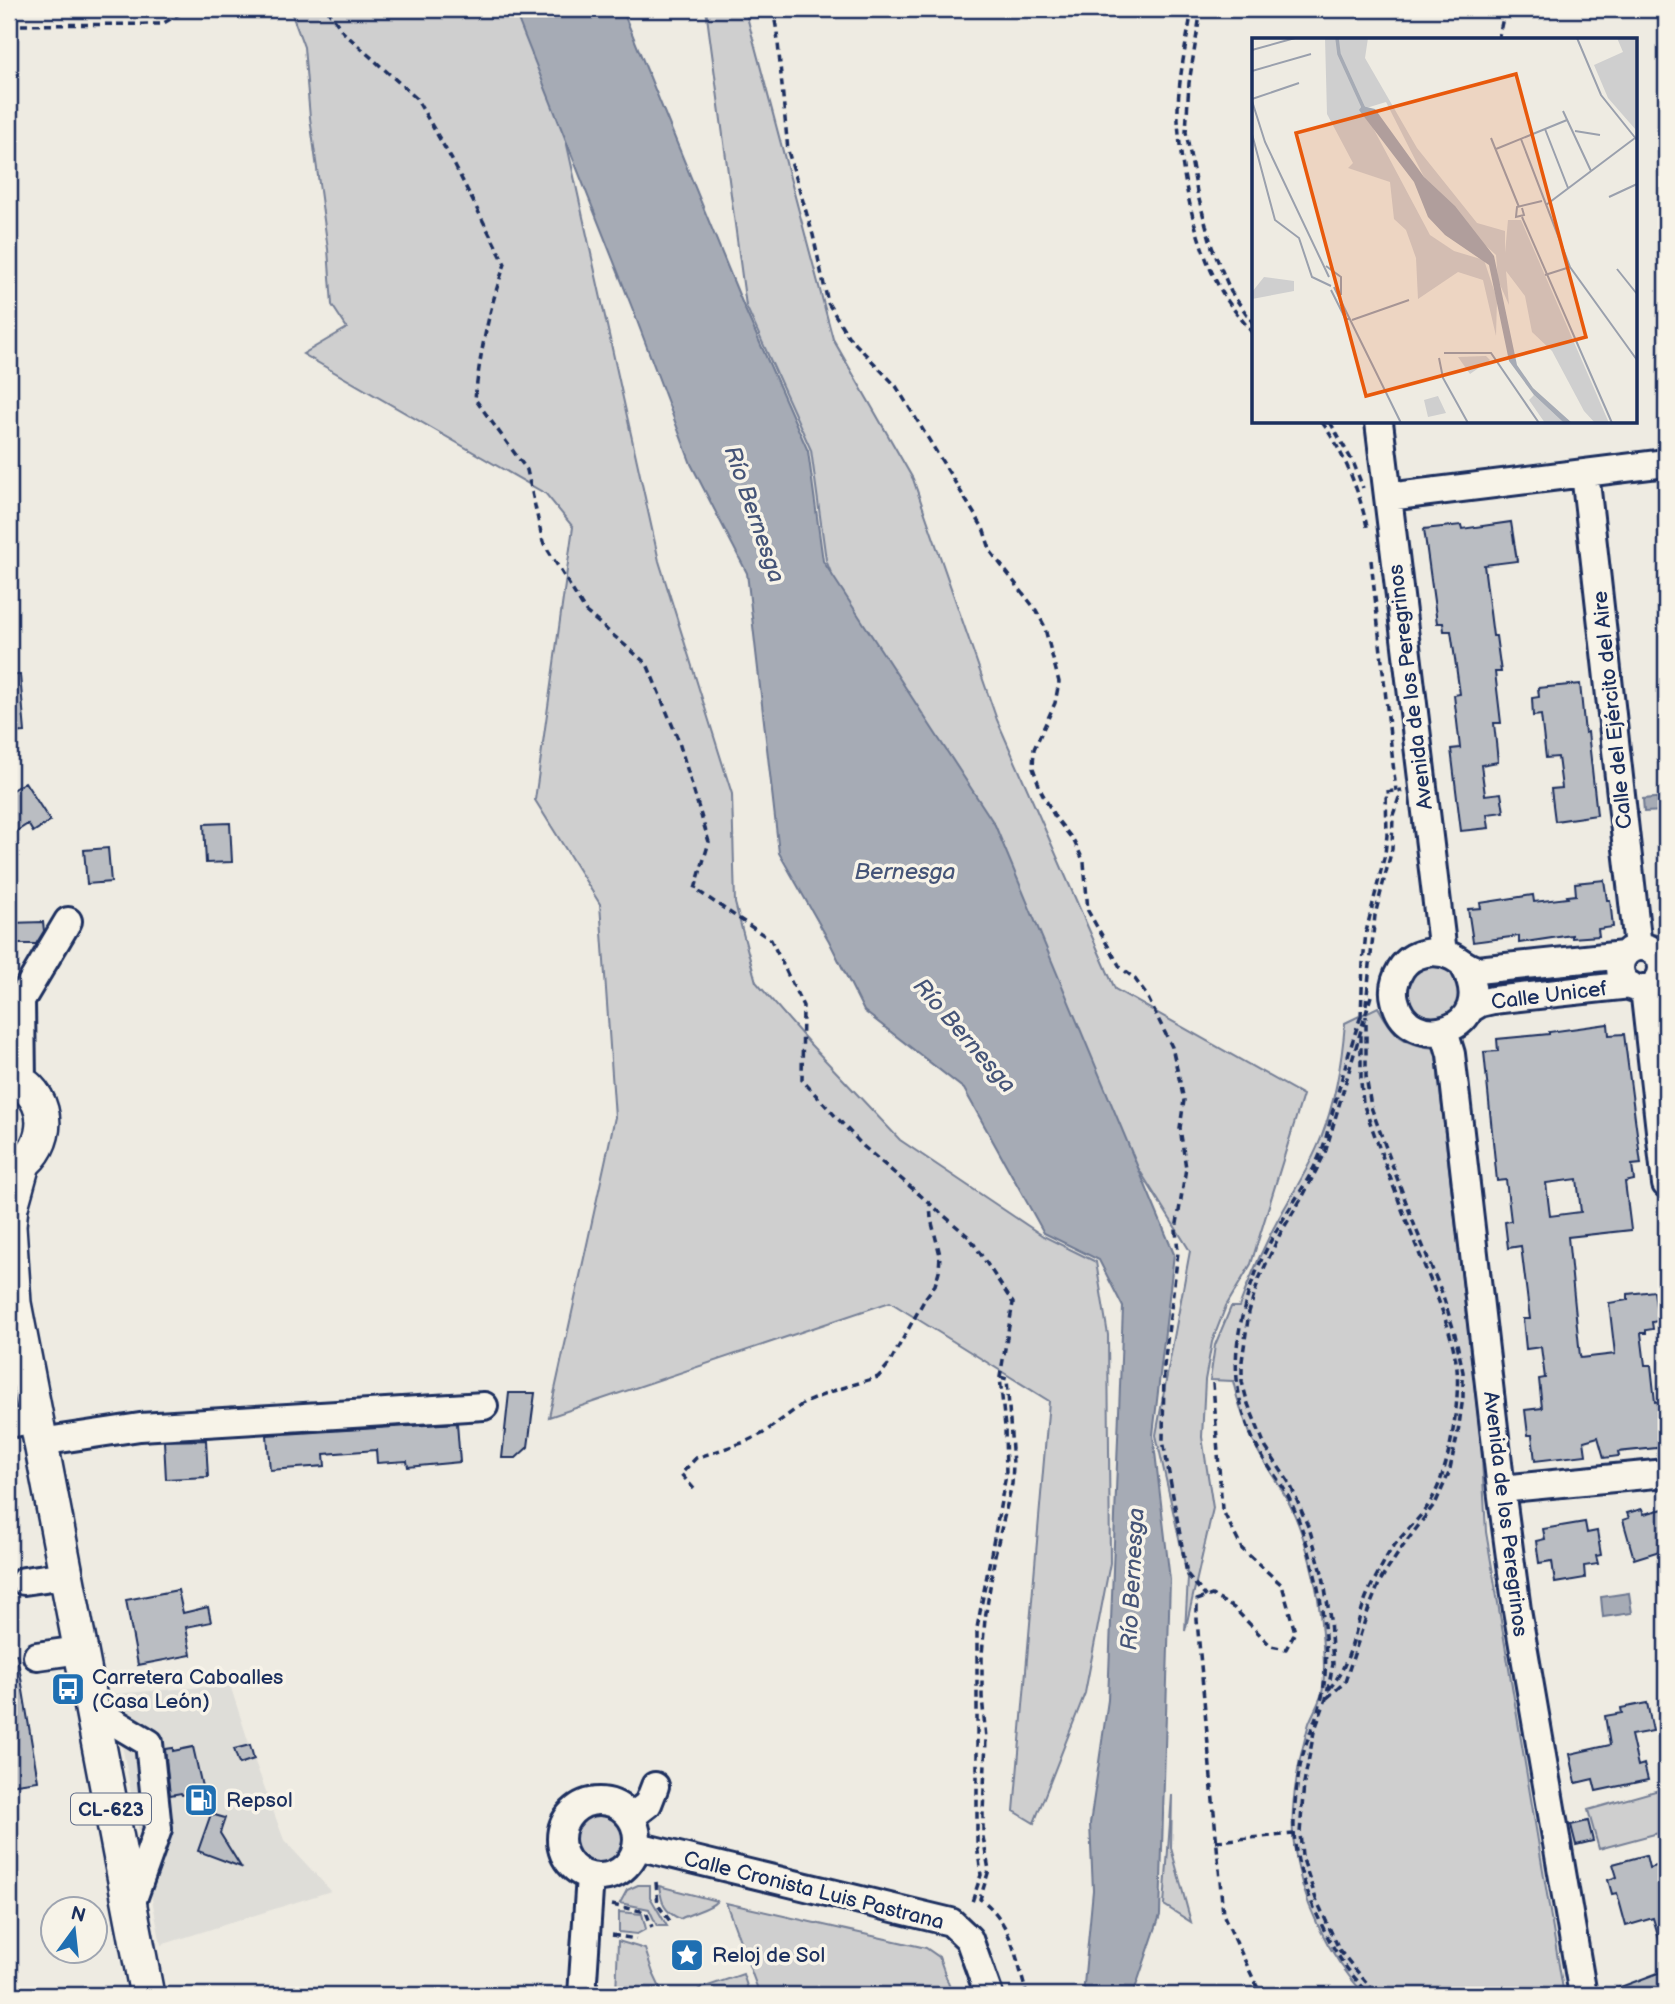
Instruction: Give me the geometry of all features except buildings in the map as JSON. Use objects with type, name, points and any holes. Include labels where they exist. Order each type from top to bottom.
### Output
[{"type":"main road","name":"CL-623","points":[[12,1078],[37,1100],[43,1127],[33,1154],[16,1167],[9,1226],[11,1295],[28,1428],[66,1575],[146,1995]]},
{"type":"street","name":"Avenida de los Peregrinos","points":[[1379,424],[1377,496],[1453,960]]},
{"type":"street","points":[[1377,496],[1666,463]]},
{"type":"street","name":"Calle del Ejército del Aire","points":[[1585,473],[1645,950]]},
{"type":"street","points":[[12,1078],[15,1002],[68,921]]},
{"type":"street","points":[[1650,983],[1621,975],[1621,961],[1645,950],[1656,954],[1661,966],[1650,983],[1666,1184]]},
{"type":"street","name":"Calle Unicef","points":[[1453,960],[1477,970],[1645,950]]},
{"type":"street","points":[[1428,952],[1453,960],[1472,979],[1474,994],[1470,1009],[1464,1019],[1444,1031],[1429,1032],[1415,1028],[1404,1019],[1396,1007],[1393,993],[1396,978],[1403,966],[1414,956],[1428,952]]},
{"type":"street","name":"Calle Unicef","points":[[1470,1009],[1493,1000],[1650,983]]},
{"type":"street","name":"Avenida de los Peregrinos","points":[[1444,1031],[1450,1046],[1459,1117],[1500,1489],[1517,1610],[1583,1995]]},
{"type":"street","points":[[28,1428],[140,1427],[484,1406]]},
{"type":"street","points":[[1500,1489],[1666,1473]]},
{"type":"street","points":[[24,1581],[66,1575]]},
{"type":"street","points":[[37,1656],[80,1650]]},
{"type":"street","points":[[92,1709],[149,1743],[158,1829],[130,1908]]},
{"type":"street","points":[[631,1817],[648,1804],[655,1786]]},
{"type":"street","points":[[609,1802],[631,1817],[637,1831],[637,1846],[631,1860],[620,1871],[605,1876],[590,1876],[577,1870],[562,1849],[564,1822],[572,1811],[583,1804],[609,1802]]},
{"type":"street","name":"Calle Cronista Luis Pastrana","points":[[637,1846],[951,1922],[969,1939],[989,1995]]},
{"type":"street","points":[[582,1995],[590,1876]]},
{"type":"path","points":[[9,25],[162,24],[188,9]]},
{"type":"path","points":[[327,9],[342,32],[416,98],[452,160],[505,264],[492,300],[475,399],[527,470],[543,541],[586,612],[647,664],[678,739],[709,842],[695,889],[771,940],[803,1006],[802,1080],[863,1146],[970,1238],[1013,1303],[1000,1377],[1006,1475],[977,1628],[977,1844],[981,1875],[972,1902]]},
{"type":"path","points":[[773,9],[788,151],[813,235],[828,303],[848,336],[896,386],[983,528],[991,552],[1036,610],[1044,625],[1059,682],[1055,703],[1034,749],[1032,768],[1055,817],[1074,841],[1084,862],[1088,911],[1120,967],[1135,979],[1147,996],[1172,1047],[1184,1100],[1180,1128],[1186,1168],[1164,1366],[1163,1440],[1187,1574],[1206,1597]]},
{"type":"path","points":[[1192,9],[1180,78],[1178,120],[1185,177],[1206,261],[1227,300],[1252,333]]},
{"type":"path","points":[[1201,9],[1189,83],[1186,132],[1196,192],[1212,247],[1231,292],[1252,322]]},
{"type":"path","points":[[1498,38],[1505,9]]},
{"type":"path","points":[[1323,424],[1340,448],[1360,495],[1368,531]]},
{"type":"path","points":[[1332,424],[1354,464],[1377,496]]},
{"type":"path","points":[[1371,558],[1396,791]]},
{"type":"path","points":[[1370,1995],[1343,1963],[1324,1929],[1307,1888],[1297,1856],[1296,1798],[1299,1769],[1324,1698],[1348,1659],[1365,1600],[1388,1555],[1432,1500],[1456,1411],[1456,1367],[1446,1324],[1363,1103],[1361,1082],[1363,963],[1366,932],[1385,854],[1385,792],[1408,789]]},
{"type":"path","points":[[1324,1698],[1345,1682],[1380,1581],[1436,1502],[1449,1473],[1463,1397],[1463,1372],[1455,1334],[1371,1107],[1366,1076],[1366,1010],[1375,915],[1392,849],[1393,815],[1402,790]]},
{"type":"path","points":[[1328,1690],[1333,1664],[1330,1619],[1322,1576],[1310,1531],[1290,1484],[1266,1448],[1248,1404],[1242,1382],[1242,1360],[1249,1312],[1259,1279],[1280,1234],[1325,1153],[1374,984]]},
{"type":"path","points":[[1324,1698],[1324,1634],[1315,1573],[1307,1543],[1289,1499],[1264,1460],[1247,1424],[1239,1396],[1236,1366],[1238,1339],[1251,1287],[1274,1234],[1322,1151],[1345,1063],[1361,1016]]},
{"type":"path","points":[[694,1489],[681,1474],[696,1458],[762,1434],[804,1403],[878,1377],[889,1364],[935,1284],[939,1272],[940,1255],[931,1219],[930,1202]]},
{"type":"path","points":[[1000,1377],[1007,1379],[1013,1464],[1012,1484],[995,1555],[982,1655],[986,1738],[983,1814],[989,1870],[980,1899],[989,1905],[1005,1925],[1027,1995]]},
{"type":"path","points":[[1213,1383],[1222,1509],[1242,1549],[1282,1585],[1295,1632],[1286,1649],[1272,1646],[1234,1608],[1212,1595],[1197,1600],[1223,1914],[1261,1995]]},
{"type":"path","points":[[1216,1841],[1297,1833]]},
{"type":"path","points":[[1297,1833],[1307,1874],[1340,1951],[1377,1995]]},
{"type":"path","points":[[656,1882],[658,1905],[670,1922]]},
{"type":"path","points":[[612,1905],[646,1912],[652,1927]]},
{"type":"path","points":[[612,1935],[636,1939]]},
{"type":"shaded area","points":[[290,9],[537,9],[659,561],[732,794],[735,903],[756,982],[900,1140],[1043,1236],[1096,1262],[1108,1335],[1110,1563],[1085,1693],[1034,1823],[1014,1811],[1049,1401],[890,1302],[549,1417],[615,1117],[600,904],[535,800],[573,527],[546,494],[303,354],[347,328],[332,305],[304,47]]},
{"type":"shaded area","points":[[706,9],[745,9],[833,339],[913,479],[997,720],[1115,989],[1303,1095],[1251,1264],[1226,1306],[1212,1342],[1205,1380],[1202,1437],[1213,1508],[1185,1631],[1188,1578],[1156,1435],[1190,1251],[936,845],[826,560],[811,450],[746,306]]},
{"type":"shaded area","points":[[1436,963],[1455,974],[1460,989],[1460,1005],[1437,1021],[1412,1012],[1407,993],[1411,974]]},
{"type":"shaded area","points":[[1378,1007],[1400,1037],[1424,1047],[1435,1048],[1481,1442],[1486,1532],[1564,1995],[1365,1995],[1339,1962],[1318,1925],[1297,1865],[1293,1823],[1295,1790],[1309,1723],[1321,1697],[1324,1673],[1318,1598],[1310,1560],[1298,1524],[1254,1442],[1240,1408],[1233,1381],[1210,1380],[1215,1345],[1231,1307],[1239,1307],[1277,1221],[1321,1138],[1337,1081],[1345,1023]]},
{"type":"shaded area","name":"Repsol","points":[[230,1685],[284,1840],[331,1891],[161,1945],[112,1694]]},
{"type":"shaded area","points":[[1666,1788],[1666,1831],[1599,1849],[1588,1810]]},
{"type":"shaded area","points":[[1172,1795],[1171,1848],[1191,1922],[1164,1905]]},
{"type":"shaded area","points":[[593,1810],[605,1810],[620,1818],[628,1833],[628,1845],[620,1860],[605,1868],[593,1868],[578,1860],[570,1845],[570,1833],[578,1818]]},
{"type":"shaded area","points":[[638,1885],[650,1885],[650,1897],[667,1926],[657,1926],[649,1909],[620,1903],[627,1890]]},
{"type":"shaded area","points":[[659,1886],[717,1901],[710,1907],[680,1919],[664,1906]]},
{"type":"shaded area","points":[[726,1903],[926,1948],[939,1957],[950,1988],[928,1995],[760,1995]]},
{"type":"shaded area","points":[[619,1912],[642,1914],[646,1929],[637,1934],[619,1932]]},
{"type":"shaded area","points":[[618,1941],[645,1949],[662,1995],[616,1995]]},
{"type":"shaded area","points":[[743,1974],[750,1995],[702,1995],[699,1989]]},
{"type":"water","name":"Bernesga","points":[[514,9],[622,9],[744,307],[808,451],[823,561],[995,825],[1174,1254],[1153,1435],[1170,1580],[1160,1915],[1133,1995],[1083,1995],[1093,1890],[1090,1824],[1108,1700],[1123,1307],[1099,1260],[1044,1233],[964,1089],[864,1011],[829,941],[779,853],[747,573],[691,464]]},
{"type":"water","points":[[1666,797],[1666,811],[1644,812],[1643,799]]},
{"type":"water","points":[[1629,1593],[1632,1613],[1603,1617],[1601,1597]]},
{"type":"place","name":"Carretera Caboalles (Casa León)","points":[[68,1689]]},
{"type":"place","name":"Repsol","points":[[201,1800]]},
{"type":"place","name":"Reloj de Sol","points":[[687,1955]]},
{"type":"water label","name":"Río Bernesga","points":[[755,514]]},
{"type":"water label","name":"Río Bernesga","points":[[965,1035]]},
{"type":"water label","name":"Río Bernesga","points":[[1132,1579]]}]
